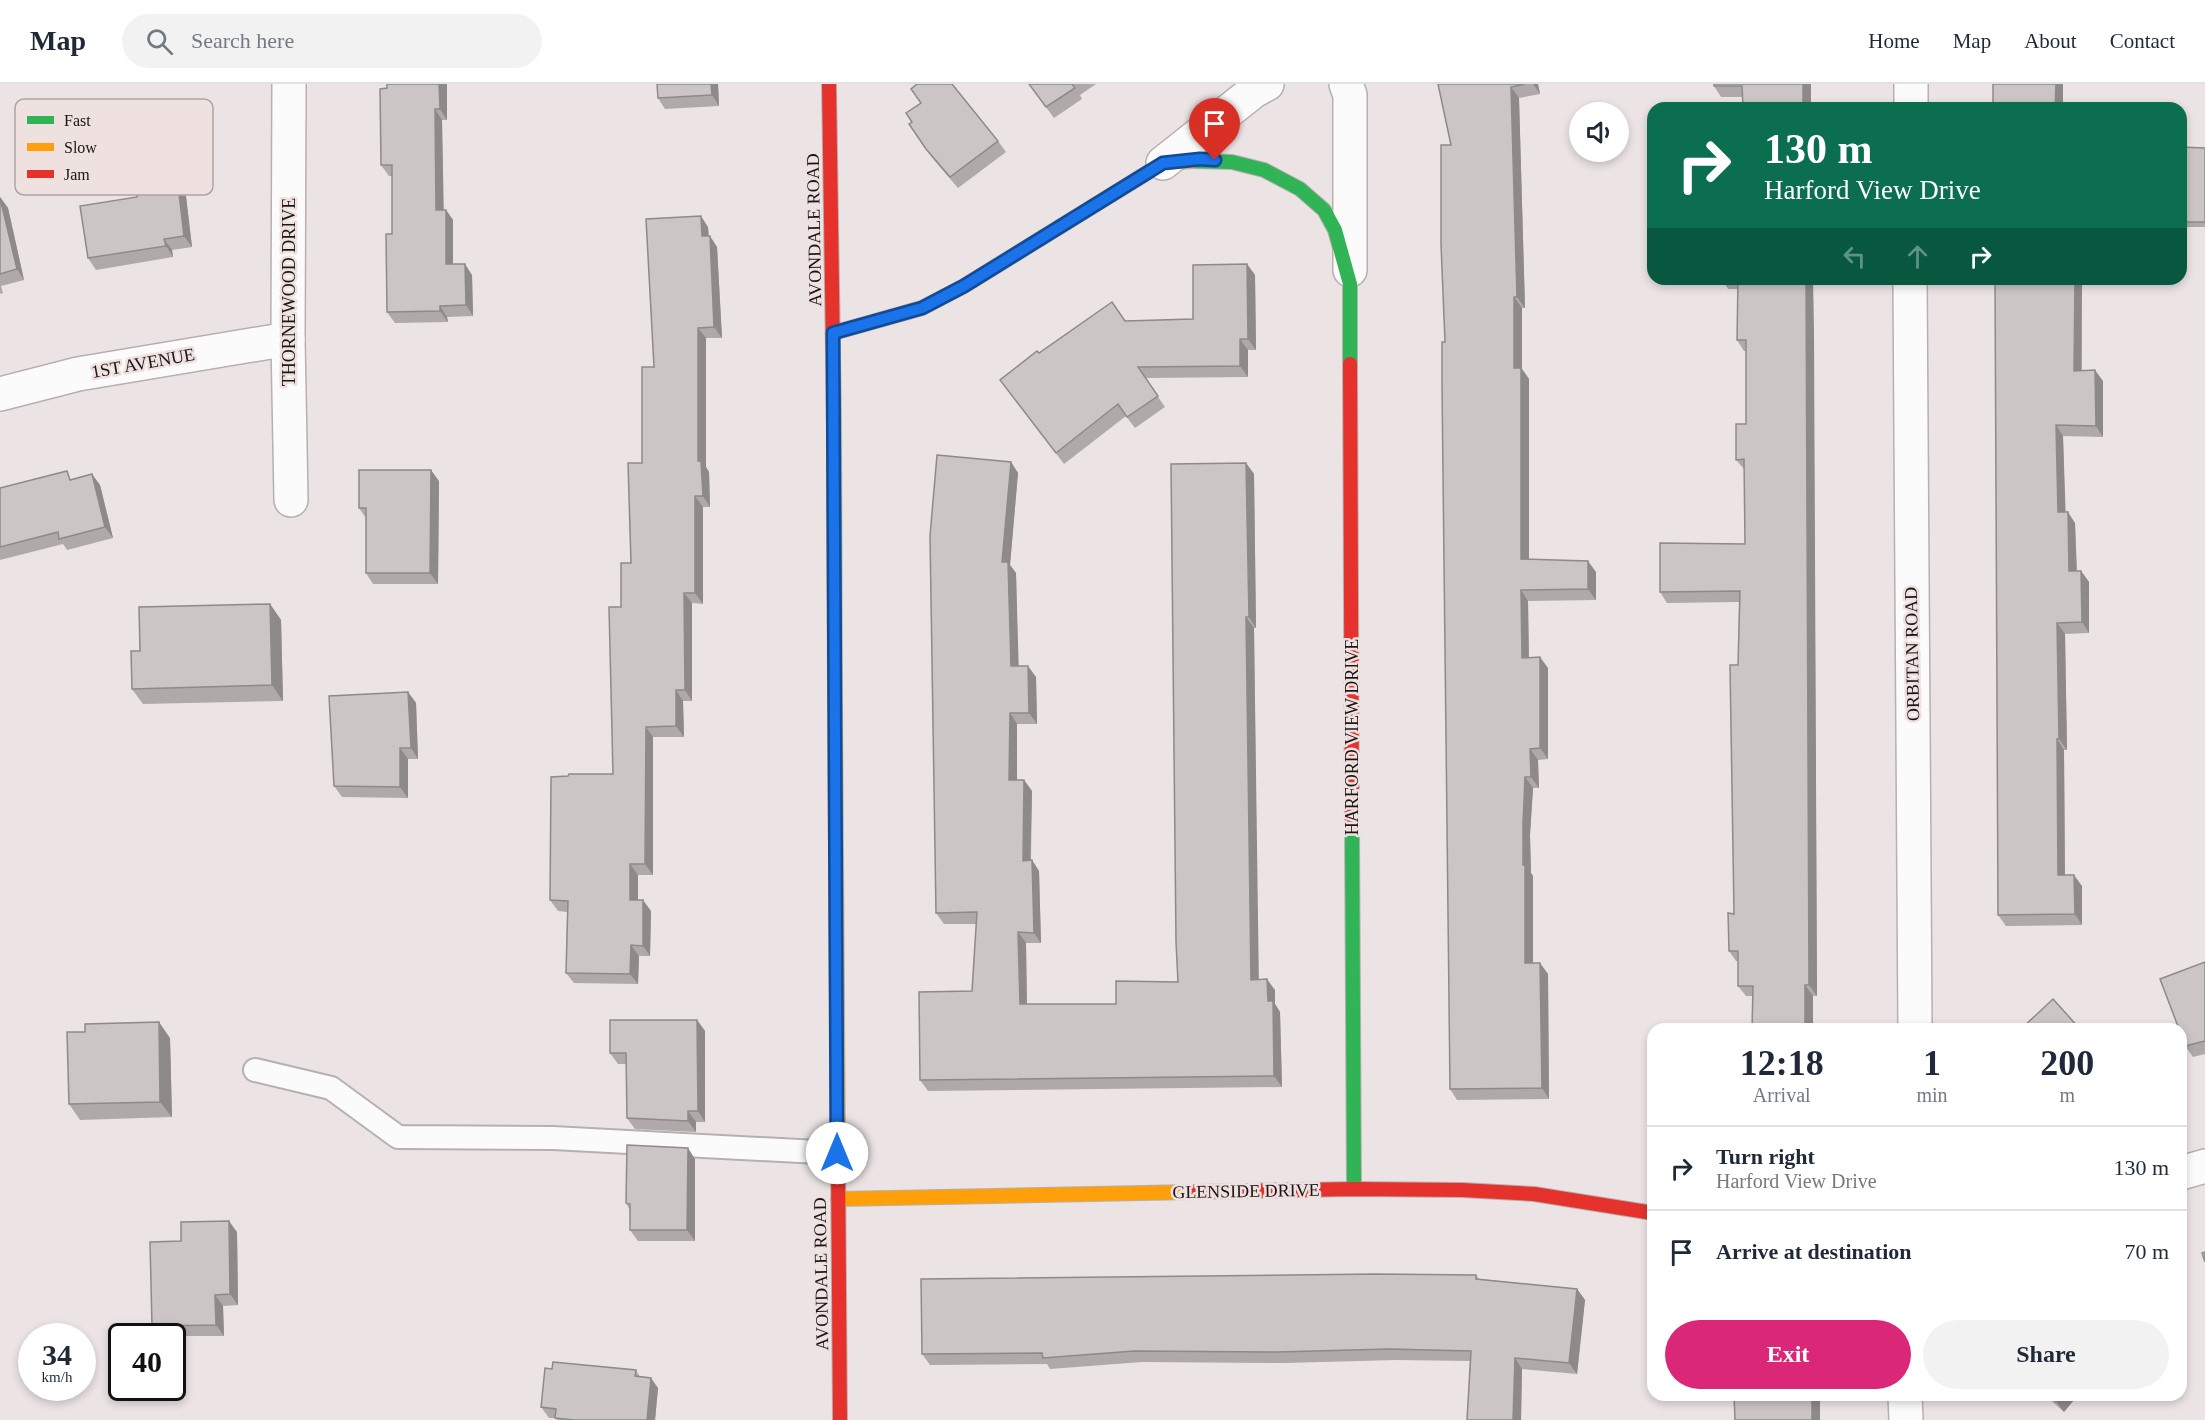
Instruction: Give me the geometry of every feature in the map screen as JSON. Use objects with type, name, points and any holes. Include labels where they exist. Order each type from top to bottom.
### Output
[{"type":"street","name":"THORNEWOOD DRIVE","points":[[289,84],[288,339],[291,500]]},
{"type":"street","name":"AVONDALE ROAD","points":[[829,84],[833,333],[840,1420]]},
{"type":"street","name":"HARFORD VIEW DRIVE","points":[[833,333],[933,303],[1025,250],[1163,163],[1254,91],[1267,84]]},
{"type":"street","name":"HARFORD VIEW DRIVE","points":[[1346,84],[1350,95],[1354,1189]]},
{"type":"street","points":[[1911,84],[1911,102]]},
{"type":"street","name":"HARFORD VIEW DRIVE","points":[[1163,163],[1200,159],[1230,161],[1257,166],[1287,180],[1306,193],[1326,212],[1350,284]]},
{"type":"street","name":"ORBITAN ROAD","points":[[1910,285],[1915,1023]]},
{"type":"street","name":"1ST AVENUE","points":[[0,394],[78,374],[288,339]]},
{"type":"street","points":[[2187,1171],[2205,1166]]},
{"type":"street","name":"GLENSIDE DRIVE","points":[[838,1199],[1354,1189],[1462,1190],[1534,1194],[1647,1212]]},
{"type":"street","points":[[1905,1401],[1906,1420]]},
{"type":"lane","points":[[255,1070],[331,1088],[398,1137],[554,1138],[837,1153]]},
{"type":"building","points":[[387,84],[439,84],[440,109],[435,109],[436,210],[446,210],[446,264],[465,264],[466,305],[440,306],[440,311],[387,312],[386,234],[392,234],[392,165],[381,165],[380,89],[387,88]]},
{"type":"building","points":[[657,84],[711,84],[712,95],[658,98]]},
{"type":"building","points":[[917,84],[952,84],[998,141],[950,177],[926,149],[909,124],[912,122],[906,113],[921,103],[911,89]]},
{"type":"building","points":[[1029,84],[1072,84],[1075,88],[1046,107]]},
{"type":"building","points":[[1438,84],[1525,84],[1511,87],[1517,297],[1514,297],[1514,368],[1521,368],[1521,559],[1588,561],[1588,589],[1521,590],[1522,658],[1540,657],[1540,748],[1530,749],[1531,777],[1525,777],[1523,865],[1525,865],[1525,963],[1540,963],[1542,1088],[1450,1089],[1442,386],[1442,342],[1445,342],[1441,244],[1441,145],[1451,145]]},
{"type":"building","points":[[1714,84],[1803,84],[1803,102],[1743,102],[1742,86],[1714,86]]},
{"type":"building","points":[[1993,84],[2056,84],[2055,102],[1993,102]]},
{"type":"building","points":[[2187,147],[2205,148],[2205,222],[2187,222]]},
{"type":"building","points":[[137,195],[179,195],[184,236],[164,239],[166,246],[88,258],[80,206],[137,197]]},
{"type":"building","points":[[0,198],[17,269],[0,274]]},
{"type":"building","points":[[701,216],[702,236],[710,236],[714,327],[698,328],[698,461],[701,461],[703,496],[695,496],[695,593],[684,593],[685,690],[676,690],[676,726],[646,727],[645,864],[630,864],[630,900],[643,900],[643,946],[631,945],[630,974],[566,973],[568,901],[550,900],[551,777],[568,776],[569,774],[613,774],[609,607],[621,607],[621,563],[631,563],[628,463],[642,463],[642,367],[654,367],[646,219]]},
{"type":"building","points":[[1247,264],[1248,339],[1240,339],[1240,366],[1138,367],[1158,396],[1127,417],[1118,404],[1056,453],[1000,380],[1037,351],[1039,353],[1112,302],[1125,321],[1193,319],[1193,265]]},
{"type":"building","points":[[1738,285],[1806,285],[1809,985],[1805,985],[1805,1023],[1752,1023],[1753,986],[1738,986],[1738,951],[1729,951],[1728,913],[1734,914],[1730,665],[1738,665],[1740,591],[1660,592],[1660,543],[1745,544],[1744,459],[1736,460],[1736,424],[1746,424],[1746,340],[1737,340]]},
{"type":"building","points":[[1995,285],[2075,285],[2074,371],[2095,370],[2096,426],[2056,425],[2058,512],[2068,512],[2069,571],[2081,571],[2082,622],[2057,623],[2058,875],[2074,875],[2075,914],[1998,915]]},
{"type":"building","points":[[937,455],[1011,462],[1002,562],[1008,562],[1011,666],[1028,666],[1029,713],[1010,713],[1009,780],[1024,780],[1023,861],[1032,860],[1034,933],[1018,932],[1020,1004],[1116,1004],[1116,981],[1178,982],[1171,464],[1246,463],[1251,980],[1267,979],[1268,1001],[1273,1001],[1274,1076],[920,1080],[919,992],[972,991],[977,912],[936,913],[930,536]]},
{"type":"building","points":[[359,470],[431,470],[430,573],[366,573],[366,508],[359,508]]},
{"type":"building","points":[[67,471],[70,480],[92,474],[105,527],[59,539],[58,532],[0,547],[0,488]]},
{"type":"building","points":[[270,604],[272,685],[132,689],[131,651],[140,651],[139,607]]},
{"type":"building","points":[[408,692],[411,748],[400,748],[400,787],[334,786],[329,696]]},
{"type":"building","points":[[2205,962],[2205,1041],[2187,1046],[2187,1023],[2177,1023],[2160,979]]},
{"type":"building","points":[[2053,999],[2075,1023],[2027,1023]]},
{"type":"building","points":[[610,1020],[697,1020],[698,1111],[688,1111],[688,1121],[627,1118],[626,1053],[610,1053]]},
{"type":"building","points":[[159,1022],[160,1102],[69,1104],[67,1032],[85,1032],[85,1024]]},
{"type":"building","points":[[627,1145],[688,1148],[687,1230],[630,1230],[630,1204],[626,1203]]},
{"type":"building","points":[[229,1221],[230,1294],[215,1295],[216,1325],[152,1323],[150,1242],[181,1241],[181,1222]]},
{"type":"building","points":[[1476,1275],[1476,1279],[1577,1289],[1569,1363],[1515,1358],[1513,1420],[1467,1420],[1471,1351],[1389,1349],[1277,1352],[1134,1351],[1043,1358],[1042,1353],[922,1354],[921,1279]]},
{"type":"building","points":[[553,1362],[636,1370],[635,1376],[651,1378],[647,1420],[555,1418],[556,1409],[541,1407],[545,1368],[552,1369]]},
{"type":"building","points":[[1734,1401],[1812,1401],[1812,1420],[1735,1420]]},
{"type":"traffic: fast","points":[[1193,161],[1232,162],[1264,170],[1300,189],[1324,210],[1335,230],[1350,284],[1350,364]]},
{"type":"traffic: fast","points":[[834,423],[835,703]]},
{"type":"traffic: fast","points":[[1352,828],[1354,1189]]},
{"type":"traffic: slow","points":[[833,333],[922,308],[964,286],[1163,163],[1193,161]]},
{"type":"traffic: slow","points":[[835,703],[838,1160]]},
{"type":"traffic: slow","points":[[838,1199],[1192,1192]]},
{"type":"traffic: jam","points":[[829,84],[834,423]]},
{"type":"traffic: jam","points":[[1350,364],[1352,828]]},
{"type":"traffic: jam","points":[[838,1160],[840,1420]]},
{"type":"traffic: jam","points":[[1192,1192],[1462,1190],[1534,1194],[1647,1212]]},
{"type":"route","points":[[837,1153],[833,333],[922,308],[1025,250],[1163,163],[1200,159],[1215,160]]}]
